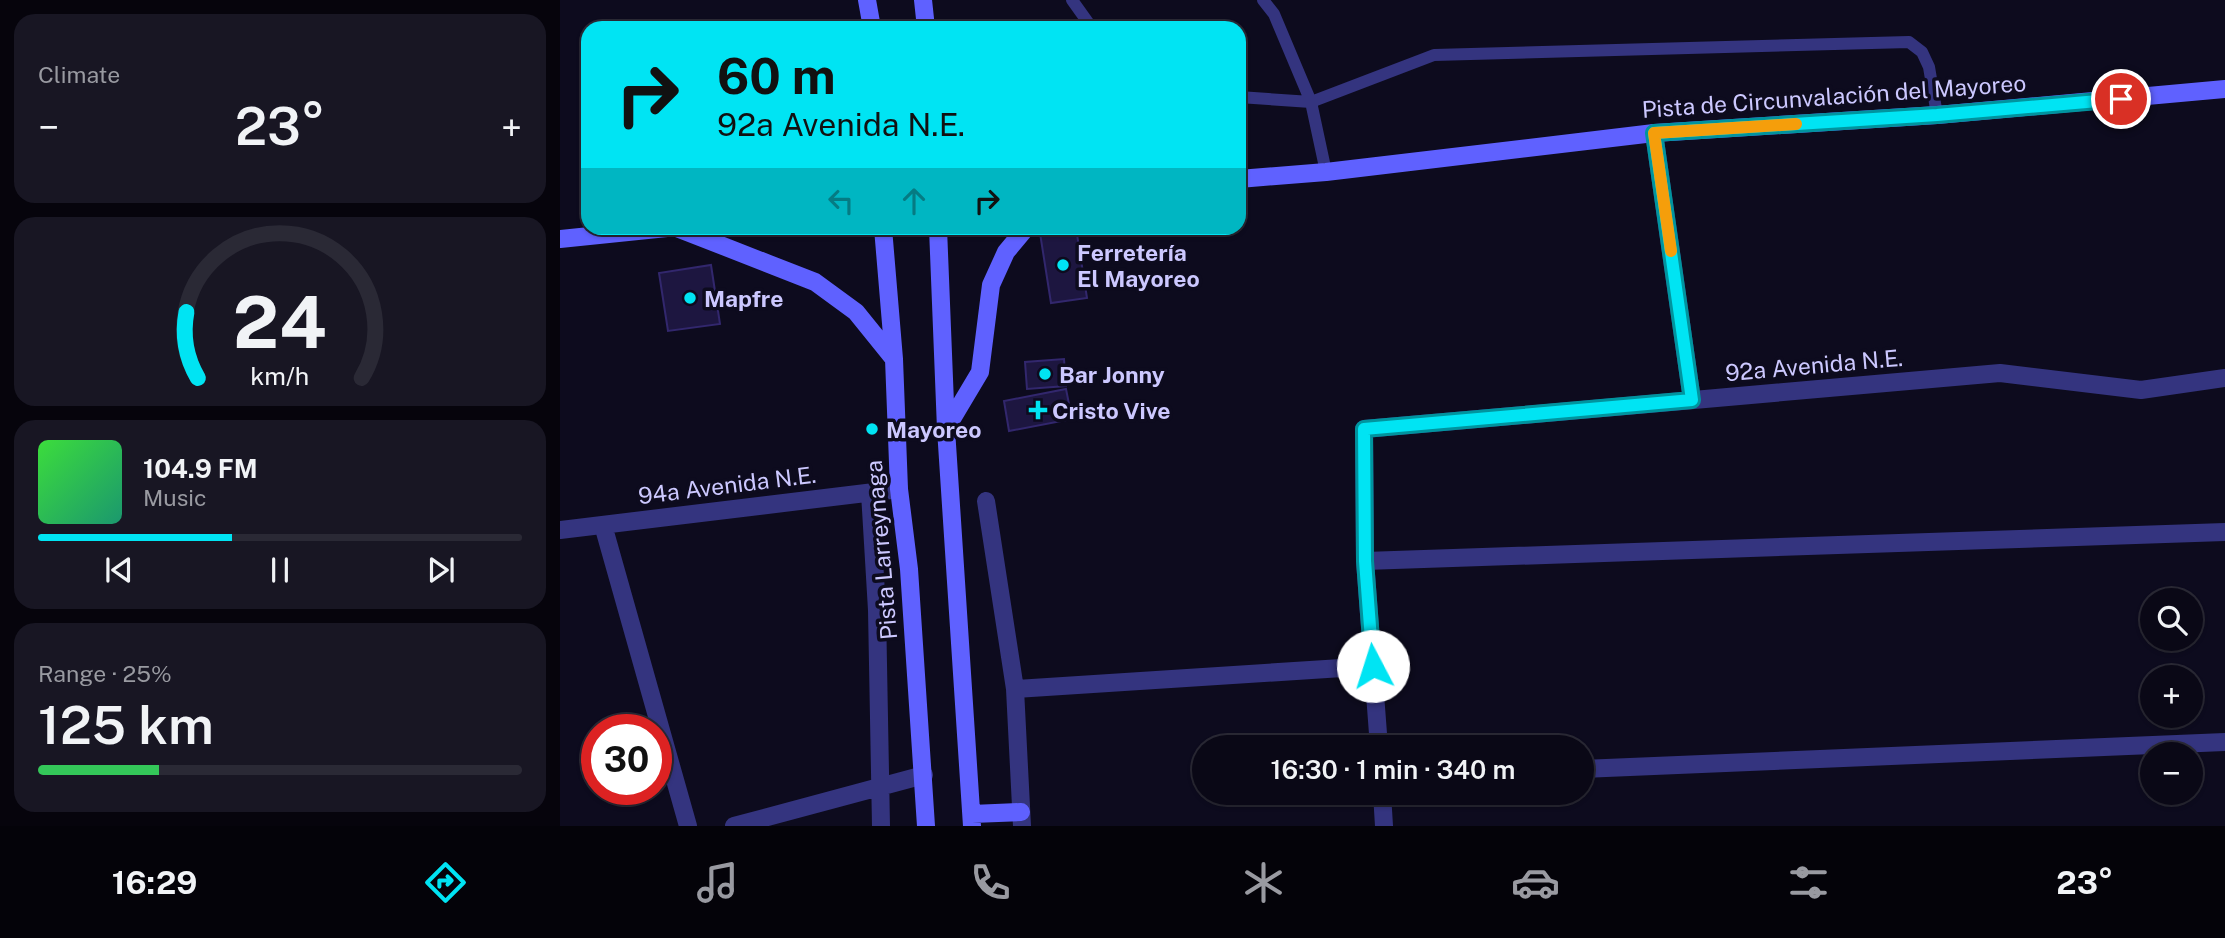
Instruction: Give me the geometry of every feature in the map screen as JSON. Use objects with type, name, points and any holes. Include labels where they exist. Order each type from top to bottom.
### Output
[{"type":"main road","points":[[867,0],[871,21]]},
{"type":"main road","points":[[923,0],[925,21]]},
{"type":"main road","name":"Pista de Circunvalación del Mayoreo","points":[[1246,178],[1326,172],[1654,133],[1937,115],[2225,89]]},
{"type":"main road","points":[[560,239],[599,235]]},
{"type":"main road","points":[[695,235],[815,282],[856,312],[894,359]]},
{"type":"main road","name":"Pista Larreynaga","points":[[884,235],[894,359],[899,489],[909,569],[926,826]]},
{"type":"main road","points":[[938,235],[946,429],[972,820],[1021,819]]},
{"type":"main road","points":[[946,429],[980,372],[991,285],[1006,252],[1020,235]]},
{"type":"street","points":[[1654,133],[1692,400]]},
{"type":"street","name":"92a Avenida N.E.","points":[[1365,561],[1364,429],[2000,373],[2141,390],[2225,378]]},
{"type":"street","name":"94a Avenida N.E.","points":[[560,530],[899,489]]},
{"type":"street","points":[[870,493],[877,610],[881,826]]},
{"type":"street","points":[[986,500],[1015,689],[1021,819]]},
{"type":"street","points":[[603,525],[688,826]]},
{"type":"street","points":[[1378,735],[1365,561],[2225,533]]},
{"type":"street","points":[[1015,689],[1373,666]]},
{"type":"street","points":[[1594,769],[2225,743]]},
{"type":"street","points":[[734,826],[924,775]]},
{"type":"street","points":[[1383,805],[1384,826]]},
{"type":"lane","points":[[1072,0],[1087,21]]},
{"type":"lane","points":[[1263,0],[1275,14],[1311,102],[1326,172]]},
{"type":"lane","points":[[1246,97],[1311,102],[1434,55],[1909,42],[1922,52],[1929,67],[1937,115]]},
{"type":"building","name":"Ferretería El Mayoreo","points":[[1040,235],[1077,235],[1087,298],[1051,303]]},
{"type":"building","name":"Mapfre","points":[[711,265],[720,324],[668,331],[659,273]]},
{"type":"building","name":"Bar Jonny","points":[[1064,359],[1066,386],[1027,389],[1025,362]]},
{"type":"building","name":"Cristo Vive","points":[[1066,389],[1072,419],[1009,431],[1004,401]]},
{"type":"slow traffic","points":[[1671,251],[1654,133],[1796,124]]},
{"type":"place","name":"Ferretería El Mayoreo","points":[[1063,265]]},
{"type":"place","name":"Mapfre","points":[[690,298]]},
{"type":"place","name":"Bar Jonny","points":[[1045,374]]},
{"type":"place","name":"Cristo Vive","points":[[1038,410]]},
{"type":"place","name":"Mayoreo","points":[[872,429]]},
{"type":"route","points":[[1373,666],[1365,561],[1364,429],[1692,400],[1654,133],[1937,115],[2121,99]]}]
